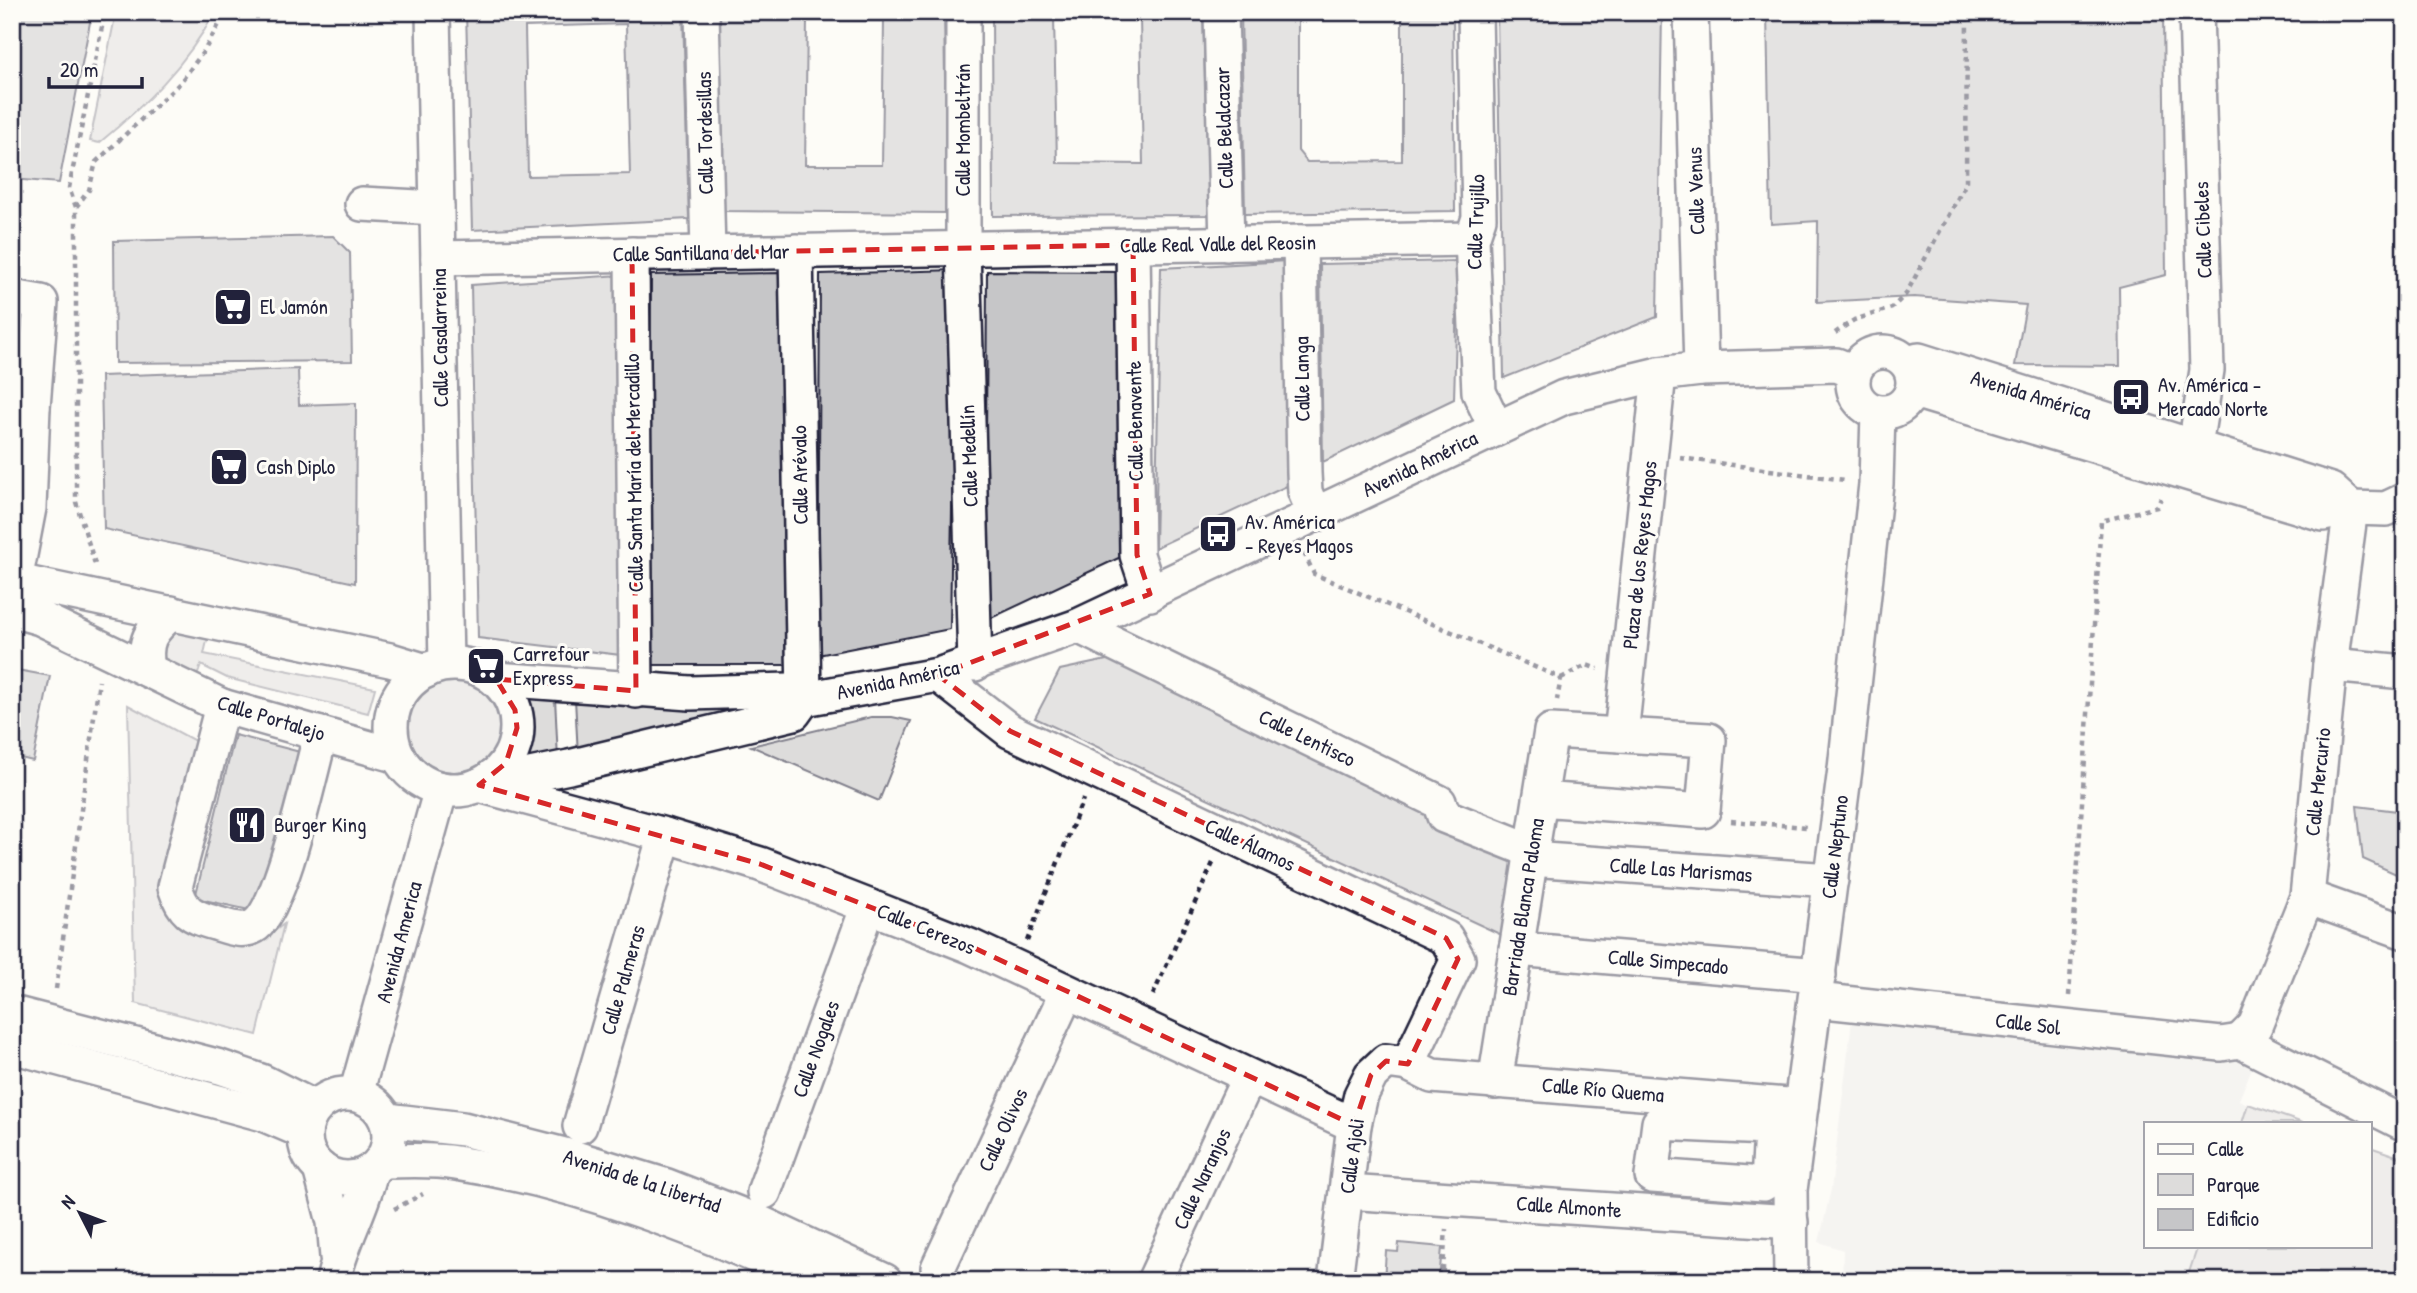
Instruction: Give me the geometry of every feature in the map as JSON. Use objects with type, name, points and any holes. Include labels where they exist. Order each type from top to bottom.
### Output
[{"type":"street","name":"Calle Casalarreina","points":[[433,12],[438,258],[436,668]]},
{"type":"street","name":"Calle Tordesillas","points":[[702,12],[708,253]]},
{"type":"street","name":"Calle Mombeltrán","points":[[963,12],[963,248]]},
{"type":"street","name":"Calle Belalcazar","points":[[1220,12],[1227,244]]},
{"type":"street","name":"Calle Trujillo","points":[[1475,12],[1479,218],[1472,239],[1479,392],[1496,428]]},
{"type":"street","name":"Calle Venus","points":[[1691,12],[1701,369]]},
{"type":"street","name":"Calle Cibeles","points":[[2191,460],[2207,370],[2196,12]]},
{"type":"street","points":[[362,204],[437,208]]},
{"type":"street","name":"Calle Real Valle del Reosin","points":[[963,248],[1472,239]]},
{"type":"street","name":"Calle Langa","points":[[1300,242],[1305,492],[1303,521]]},
{"type":"street","name":"Calle Benavente","points":[[1133,245],[1137,555],[1150,594]]},
{"type":"street","name":"Calle Santillana del Mar","points":[[438,258],[963,248]]},
{"type":"street","name":"Calle Medellín","points":[[963,248],[975,663]]},
{"type":"street","name":"Calle Arévalo","points":[[796,251],[804,699]]},
{"type":"street","name":"Calle Santa María del Mercadillo","points":[[632,254],[636,691]]},
{"type":"street","points":[[12,296],[41,302],[23,405],[29,508],[13,591],[106,600],[390,660],[436,668],[464,665],[481,670],[496,679],[508,693],[515,710],[517,728],[514,746],[506,763],[486,781],[460,790],[441,789],[423,782],[409,771],[398,756],[392,737],[392,717],[399,698],[411,682],[436,668]]},
{"type":"street","points":[[1882,351],[1900,357],[1909,378],[1906,402],[1898,408],[1878,412],[1860,402],[1845,368],[1882,351]]},
{"type":"street","name":"Avenida América","points":[[1909,378],[1919,360],[2191,460],[2331,490],[2351,508]]},
{"type":"street","name":"Avenida América","points":[[496,679],[690,694],[789,690],[804,699],[938,675],[1078,626],[1564,397],[1659,374],[1701,369],[1845,368]]},
{"type":"street","name":"Plaza de los Reyes Magos","points":[[1621,735],[1659,374]]},
{"type":"street","name":"Calle Neptuno","points":[[1791,1281],[1790,1191],[1838,830],[1876,484],[1878,412]]},
{"type":"street","points":[[2351,508],[2386,509],[2405,500]]},
{"type":"street","name":"Calle Mercurio","points":[[2240,1041],[2255,1026],[2307,897],[2330,665],[2351,508]]},
{"type":"street","name":"Calle Portalejo","points":[[13,591],[40,618],[222,706],[398,756]]},
{"type":"street","points":[[148,670],[147,640],[156,626],[171,613]]},
{"type":"street","name":"Calle Lentisco","points":[[1078,626],[1438,802],[1444,816],[1531,855]]},
{"type":"street","points":[[2330,665],[2405,672]]},
{"type":"street","name":"Calle Álamos","points":[[938,675],[1010,732],[1446,938],[1458,959],[1408,1064]]},
{"type":"street","name":"Avenida América","points":[[486,781],[569,767],[794,713],[804,699]]},
{"type":"street","points":[[222,706],[175,887],[181,906],[196,918],[238,930],[255,926],[271,906],[297,825],[321,734]]},
{"type":"street","points":[[1540,799],[1716,816],[1709,740],[1551,732]]},
{"type":"street","name":"Barriada Blanca Paloma","points":[[1495,1082],[1551,732]]},
{"type":"street","name":"Calle Cerezos","points":[[486,781],[760,864],[970,946],[1354,1125]]},
{"type":"street","name":"Avenida America","points":[[356,1094],[441,789]]},
{"type":"street","name":"Calle Palmeras","points":[[580,1126],[665,835]]},
{"type":"street","name":"Calle Las Marismas","points":[[1531,855],[1831,880]]},
{"type":"street","points":[[2307,897],[2405,932]]},
{"type":"street","name":"Calle Nogales","points":[[764,1192],[868,906]]},
{"type":"street","name":"Calle Simpecado","points":[[1516,949],[1817,988]]},
{"type":"street","name":"Calle Sol","points":[[1817,988],[2064,1028],[2221,1044],[2240,1041]]},
{"type":"street","name":"Calle Olivos","points":[[938,1268],[1067,992]]},
{"type":"street","points":[[12,1013],[220,1067],[261,1081],[310,1120]]},
{"type":"street","points":[[2240,1041],[2405,1124]]},
{"type":"street","points":[[12,1046],[263,1114],[310,1120]]},
{"type":"street","name":"Calle Ajoli","points":[[1335,1281],[1354,1125],[1361,1096],[1371,1075],[1386,1061],[1408,1064]]},
{"type":"street","name":"Calle Río Quema","points":[[1408,1064],[1432,1076],[1801,1105]]},
{"type":"street","name":"Calle Naranjos","points":[[1154,1281],[1249,1077]]},
{"type":"street","points":[[335,1272],[376,1166],[388,1148],[390,1134],[387,1120],[380,1108],[369,1099],[356,1094],[334,1095],[324,1100],[310,1120],[306,1145],[311,1158],[331,1175],[344,1178],[358,1177],[376,1166]]},
{"type":"street","name":"Avenida de la Libertad","points":[[387,1120],[463,1129],[572,1157],[667,1186],[754,1220],[885,1281]]},
{"type":"street","name":"Avenida de la Libertad","points":[[376,1166],[455,1163],[559,1185],[670,1220],[737,1246],[812,1281]]},
{"type":"street","points":[[320,1168],[334,1222],[335,1272]]},
{"type":"street","name":"Calle Almonte","points":[[1347,1192],[1791,1222]]},
{"type":"path","points":[[104,12],[69,188],[76,207],[76,502],[106,600]]},
{"type":"path","points":[[76,207],[89,190],[96,162],[179,85],[204,51],[226,12]]},
{"type":"path","points":[[1845,368],[1834,335],[1854,320],[1892,308],[1906,294],[1966,183],[1967,12]]},
{"type":"path","points":[[1651,454],[1876,484]]},
{"type":"path","points":[[2064,1028],[2071,984],[2101,521],[2157,507],[2162,495]]},
{"type":"path","points":[[1303,521],[1314,574],[1561,678],[1551,732]]},
{"type":"path","points":[[55,989],[101,669]]},
{"type":"path","points":[[1017,967],[1094,772]]},
{"type":"path","points":[[1716,816],[1838,830]]},
{"type":"path","points":[[1139,1025],[1227,834]]},
{"type":"path","points":[[1442,1281],[1449,1199]]},
{"type":"highlighted area","points":[[1133,245],[1137,555],[1150,594],[938,675],[1010,731],[1446,938],[1458,959],[1408,1064],[1386,1061],[1371,1075],[1354,1125],[970,946],[760,864],[479,785],[506,763],[517,728],[515,710],[496,679],[636,691],[632,254]]},
{"type":"shaded area","points":[[1852,1020],[2254,1063],[2239,1100],[2248,1104],[2242,1122],[2144,1122],[2144,1248],[2197,1248],[2186,1281],[1842,1281],[1843,1250],[1819,1242],[1831,1189]]},
{"type":"green space","points":[[116,12],[215,12],[178,67],[99,143],[90,141]]},
{"type":"green space","points":[[176,626],[209,632],[204,654],[375,688],[368,713],[227,678],[201,665],[194,685],[163,668],[158,644]]},
{"type":"green space","points":[[453,681],[471,685],[486,695],[496,710],[500,728],[496,746],[486,761],[471,771],[453,775],[435,771],[420,761],[410,746],[406,728],[410,710],[420,695],[435,685]]},
{"type":"green space","points":[[531,696],[555,698],[558,759],[523,764],[533,732],[528,699]]},
{"type":"green space","points":[[575,699],[783,699],[578,755]]},
{"type":"green space","points":[[128,705],[197,742],[169,890],[265,938],[284,924],[257,1035],[135,1003]]},
{"type":"green space","points":[[871,717],[911,721],[879,801],[751,746]]},
{"type":"green space","points":[[2248,1104],[2300,1122],[2242,1122]]},
{"type":"green space","points":[[2372,1148],[2405,1159],[2405,1281],[2186,1281],[2197,1248],[2372,1248]]},
{"type":"building","points":[[12,12],[92,12],[59,183],[12,179]]},
{"type":"building","points":[[466,12],[683,12],[689,219],[472,230]],"holes":[[[626,24],[630,174],[528,176],[525,27]]]},
{"type":"building","points":[[718,12],[944,12],[947,213],[724,211]],"holes":[[[807,20],[884,21],[882,165],[805,165]]]},
{"type":"building","points":[[992,12],[1203,12],[1209,215],[993,216]],"holes":[[[1054,17],[1140,18],[1143,164],[1057,163]]]},
{"type":"building","points":[[1241,12],[1298,12],[1298,151],[1307,162],[1402,161],[1402,12],[1453,12],[1455,211],[1245,214]]},
{"type":"building","points":[[1497,12],[1662,12],[1657,317],[1504,378]]},
{"type":"building","points":[[1767,12],[2163,12],[2166,275],[2119,287],[2120,366],[2015,365],[2026,305],[1914,297],[1817,302],[1818,221],[1771,224]]},
{"type":"building","name":"El Jamón","points":[[333,236],[350,253],[352,361],[115,363],[114,241]]},
{"type":"building","points":[[1287,261],[1291,484],[1155,548],[1161,268]]},
{"type":"building","points":[[1458,261],[1454,399],[1323,462],[1320,264]]},
{"type":"building","points":[[956,270],[950,629],[818,655],[820,274]]},
{"type":"building","points":[[987,271],[1122,272],[1125,555],[985,621]]},
{"type":"building","points":[[779,273],[786,665],[648,665],[651,275]]},
{"type":"building","points":[[621,275],[621,655],[478,638],[471,285]]},
{"type":"building","name":"Cash Diplo","points":[[298,369],[299,405],[356,403],[355,583],[104,529],[101,376]]},
{"type":"building","points":[[1116,658],[1517,856],[1506,937],[1035,718],[1060,670]]},
{"type":"building","points":[[12,669],[50,676],[33,761],[12,756]]},
{"type":"building","name":"Burger King","points":[[235,735],[300,752],[258,912],[195,898]]},
{"type":"building","points":[[2357,806],[2405,812],[2405,878],[2363,859]]},
{"type":"building","points":[[1399,1243],[1442,1247],[1439,1281],[1384,1281],[1386,1251],[1398,1252]]},
{"type":"place","name":"El Jamón","points":[[233,307]]},
{"type":"place","name":"Av. América - Mercado Norte","points":[[2131,397]]},
{"type":"place","name":"Cash Diplo","points":[[229,467]]},
{"type":"place","name":"Av. América - Reyes Magos","points":[[1218,534]]},
{"type":"place","name":"Carrefour Express","points":[[486,666]]},
{"type":"place","name":"Burger King","points":[[247,825]]}]
